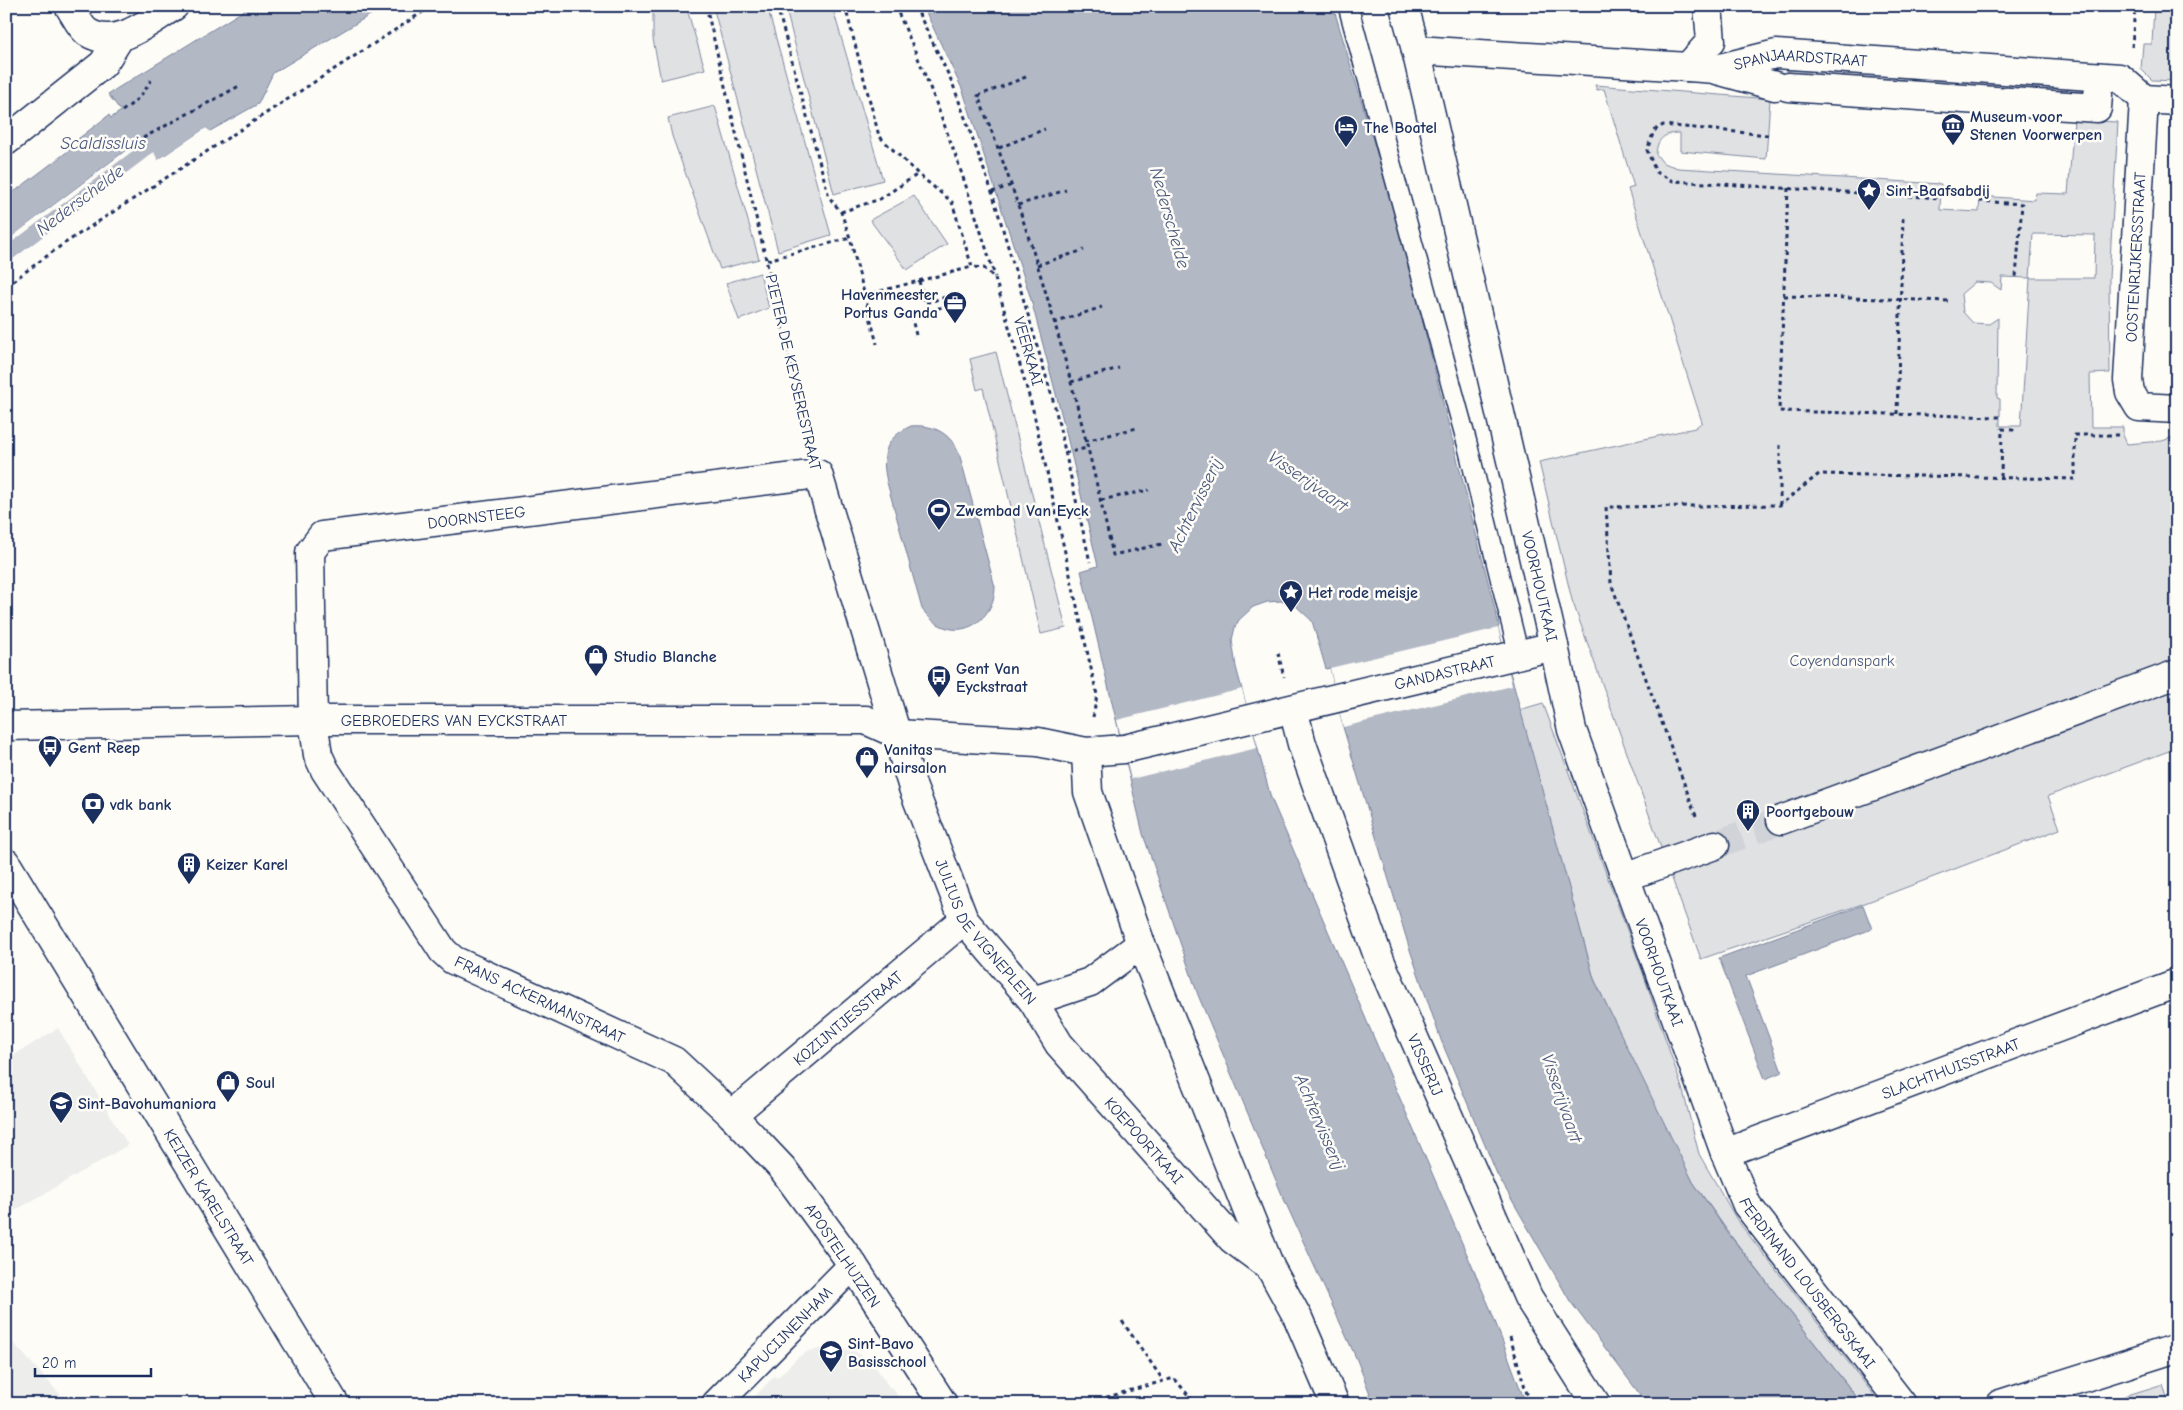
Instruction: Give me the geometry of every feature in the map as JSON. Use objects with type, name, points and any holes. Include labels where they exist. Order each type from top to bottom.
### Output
[{"type":"street","points":[[69,6],[85,31],[112,37],[130,33],[174,6]]},
{"type":"street","name":"VOORHOUTKAAI","points":[[1404,6],[1416,50],[1572,730],[1725,1153]]},
{"type":"street","points":[[1688,67],[1711,41],[1708,6]]},
{"type":"street","points":[[6,141],[103,64],[112,37]]},
{"type":"street","name":"SPANJAARDSTRAAT","points":[[1416,50],[1716,69],[1776,54],[2099,85],[2120,78],[2144,99]]},
{"type":"street","points":[[1716,69],[1781,87],[2096,108],[2099,85]]},
{"type":"street","points":[[2144,99],[2177,101]]},
{"type":"street","name":"OOSTENRIJKERSSTRAAT","points":[[2144,99],[2128,380],[2130,392],[2139,407],[2145,408]]},
{"type":"street","points":[[2145,408],[2177,409]]},
{"type":"street","name":"DOORNSTEEG","points":[[313,720],[310,552],[322,536],[818,474]]},
{"type":"street","name":"PIETER DE KEYSERESTRAAT","points":[[818,474],[897,734]]},
{"type":"street","name":"GANDASTRAAT","points":[[1292,709],[1554,646]]},
{"type":"street","points":[[1781,820],[2177,674]]},
{"type":"street","points":[[897,734],[1038,742],[1086,752],[1124,749],[1292,709]]},
{"type":"street","name":"VISSERIJ","points":[[1292,709],[1305,754],[1378,956],[1528,1297],[1596,1404]]},
{"type":"street","name":"GEBROEDERS VAN EYCKSTRAAT","points":[[6,726],[313,720],[866,720],[897,734]]},
{"type":"street","name":"FRANS ACKERMANSTRAAT","points":[[313,720],[318,755],[325,770],[443,951],[453,960],[674,1062],[732,1115]]},
{"type":"street","name":"JULIUS DE VIGNEPLEIN","points":[[897,734],[913,788],[964,920],[1033,1001],[1090,982],[1141,944]]},
{"type":"street","points":[[1086,752],[1088,792],[1141,944]]},
{"type":"street","points":[[1625,877],[1711,846]]},
{"type":"street","name":"KEIZER KARELSTRAAT","points":[[6,863],[335,1404]]},
{"type":"street","name":"KOZIJNTJESSTRAAT","points":[[732,1115],[964,920]]},
{"type":"street","name":"KOEPOORTKAAI","points":[[1141,944],[1270,1267],[1298,1318],[1336,1404]]},
{"type":"street","name":"SLACHTHUISSTRAAT","points":[[1725,1153],[2177,983]]},
{"type":"street","name":"KOEPOORTKAAI","points":[[1033,1001],[1059,1044],[1219,1225],[1232,1239],[1270,1267]]},
{"type":"street","name":"APOSTELHUIZEN","points":[[732,1115],[783,1169],[853,1264],[943,1404]]},
{"type":"street","name":"FERDINAND LOUSBERGSKAAI","points":[[1725,1153],[1748,1205],[1902,1404]]},
{"type":"street","name":"KAPUCIJNENHAM","points":[[716,1404],[853,1264]]},
{"type":"street","points":[[2000,1404],[2177,1348]]},
{"type":"lane","points":[[1348,6],[1468,442],[1512,656]]},
{"type":"path","points":[[6,286],[62,245],[432,6]]},
{"type":"path","name":"PIETER DE KEYSERESTRAAT","points":[[706,6],[818,474]]},
{"type":"path","points":[[777,6],[829,197],[841,212],[850,238],[877,344]]},
{"type":"path","points":[[845,6],[879,136],[918,174],[952,202],[972,267]]},
{"type":"path","name":"VEERKAAI","points":[[895,6],[970,194],[1033,410],[1097,695],[1086,752]]},
{"type":"path","points":[[915,6],[952,82],[992,192],[1050,388],[1090,562]]},
{"type":"path","points":[[1026,77],[978,96],[1012,185],[1037,265],[1086,441],[1113,555],[1162,544]]},
{"type":"path","points":[[122,111],[136,102],[146,91],[151,80]]},
{"type":"path","points":[[143,138],[240,84]]},
{"type":"path","points":[[1768,135],[1663,125],[1654,131],[1647,150],[1656,172],[1672,181],[1940,198]]},
{"type":"path","points":[[999,148],[1045,129]]},
{"type":"path","points":[[841,212],[880,199],[918,174]]},
{"type":"path","points":[[992,192],[1012,185]]},
{"type":"path","points":[[1788,188],[1779,411],[2000,417]]},
{"type":"path","points":[[1018,205],[1066,190]]},
{"type":"path","points":[[1980,201],[2022,204],[2016,277]]},
{"type":"path","points":[[1896,414],[1903,217]]},
{"type":"path","points":[[767,260],[850,238]]},
{"type":"path","points":[[1037,265],[1084,250]]},
{"type":"path","points":[[865,295],[972,267],[984,268],[995,278]]},
{"type":"path","points":[[916,335],[910,315],[956,306],[953,295],[925,303],[919,281]]},
{"type":"path","points":[[1784,296],[1952,300]]},
{"type":"path","points":[[1054,323],[1102,308]]},
{"type":"path","points":[[1070,382],[1119,368]]},
{"type":"path","points":[[1711,846],[1611,583],[1606,507],[1780,504],[1818,474],[2075,479],[2075,435],[2123,435],[2145,408]]},
{"type":"path","points":[[2001,477],[2002,429],[2013,430],[2013,426]]},
{"type":"path","points":[[1086,441],[1137,428]]},
{"type":"path","points":[[1780,442],[1780,504]]},
{"type":"path","points":[[1065,453],[1087,448]]},
{"type":"path","points":[[1101,500],[1149,490]]},
{"type":"path","points":[[1122,1321],[1163,1380]]},
{"type":"path","points":[[1083,1404],[1174,1378],[1193,1401],[1192,1404]]},
{"type":"shaded area","name":"Sint-Bavohumaniora","points":[[58,1028],[128,1145],[6,1216],[6,1060]]},
{"type":"shaded area","points":[[6,1334],[9,1338],[69,1404],[6,1404]]},
{"type":"shaded area","name":"Sint-Bavo Basisschool","points":[[832,1347],[854,1351],[868,1359],[890,1388],[892,1387],[903,1404],[748,1404],[774,1376],[777,1378],[798,1357],[808,1351]]},
{"type":"green space","points":[[653,6],[686,6],[705,69],[661,80],[653,39]]},
{"type":"green space","points":[[713,6],[767,6],[831,235],[778,251]]},
{"type":"green space","points":[[785,6],[832,6],[883,180],[834,194]]},
{"type":"green space","points":[[2154,6],[2177,6],[2177,81],[2152,80],[2141,69],[2143,44],[2152,44]]},
{"type":"green space","points":[[1788,62],[2092,84],[2092,95],[1788,74]]},
{"type":"green space","name":"Coyendanspark","points":[[1595,85],[1770,99],[1766,159],[1680,151],[1680,133],[1666,135],[1660,140],[1656,154],[1663,163],[1678,168],[1941,184],[1940,210],[1979,212],[1980,196],[2035,200],[2036,193],[2068,194],[2074,120],[2118,122],[2109,278],[2110,373],[2090,374],[2091,427],[2123,427],[2123,435],[2127,444],[2162,441],[2177,436],[2177,748],[2048,796],[2060,829],[1865,903],[1701,959],[1572,600],[1539,462],[1695,428],[1702,422],[1628,189],[1634,187],[1604,89],[1597,90]],"holes":[[[2033,234],[2095,235],[2094,278],[2030,278]],[[2002,277],[2030,278],[2021,426],[2000,426],[2000,399],[1997,398],[1998,318],[1989,324],[1973,323],[1963,312],[1961,294],[1975,282],[1991,283],[2001,290]]]},
{"type":"green space","points":[[715,106],[759,259],[720,269],[672,136],[668,118]]},
{"type":"green space","points":[[914,196],[947,244],[907,270],[870,220]]},
{"type":"green space","points":[[760,273],[769,308],[739,320],[726,283]]},
{"type":"green space","points":[[996,352],[1066,628],[1041,634],[983,388],[977,390],[970,359]]},
{"type":"green space","points":[[1543,703],[1643,973],[1683,1091],[1699,1154],[1737,1220],[1881,1404],[1862,1404],[1731,1236],[1693,1182],[1659,1116],[1594,979],[1519,710]]},
{"type":"green space","points":[[2163,1384],[2169,1404],[2099,1404]]},
{"type":"water","points":[[251,6],[385,6],[273,73],[258,104],[210,131],[206,128],[158,160],[154,153],[6,264],[6,247],[145,141],[142,138],[6,241],[6,198],[80,142],[78,139],[109,115],[111,118],[121,111],[108,94]]},
{"type":"water","points":[[923,6],[1333,6],[1398,224],[1499,625],[1498,628],[1594,979],[1693,1182],[1728,1233],[1862,1404],[1647,1404],[1570,1301],[1497,1174],[1441,1040],[1409,947],[1343,727],[1330,668],[1326,669],[1312,621],[1295,605],[1281,601],[1267,602],[1253,607],[1239,620],[1232,640],[1236,667],[1271,798],[1490,1308],[1526,1404],[1374,1404],[1357,1360],[1283,1197],[1198,995],[1143,834],[1081,571],[1098,566],[1064,424],[1030,296],[963,91]]},
{"type":"water","points":[[911,426],[936,429],[949,438],[958,451],[995,587],[991,606],[986,614],[972,626],[963,629],[944,627],[932,620],[922,609],[888,486],[885,467],[886,451],[894,437]]},
{"type":"water","points":[[1863,905],[1872,929],[1746,976],[1782,1072],[1765,1079],[1719,958]]},
{"type":"pier","points":[[206,128],[210,131],[208,133],[206,131],[159,163],[156,162],[153,156],[6,267],[6,264],[154,152],[158,160]]},
{"type":"pier","points":[[143,138],[146,141],[6,247],[6,241]]},
{"type":"pier","points":[[1498,628],[1512,686],[1343,727],[1330,668]]},
{"type":"pier","points":[[1242,689],[1257,748],[1131,779],[1117,720]]},
{"type":"tunnel","points":[[1715,845],[1781,820]]},
{"type":"place","name":"Museum voor Stenen Voorwerpen","points":[[1953,146]]},
{"type":"place","name":"The Boatel","points":[[1346,148]]},
{"type":"place","name":"Sint-Baafsabdij","points":[[1869,211]]},
{"type":"place","name":"Havenmeester Portus Ganda","points":[[955,324]]},
{"type":"place","name":"Zwembad Van Eyck","points":[[939,531]]},
{"type":"place","name":"Het rode meisje","points":[[1291,613]]},
{"type":"place","name":"Studio Blanche","points":[[596,677]]},
{"type":"place","name":"Gent Van Eyckstraat","points":[[939,698]]},
{"type":"place","name":"Gent Reep","points":[[50,768]]},
{"type":"place","name":"Vanitas hairsalon","points":[[867,779]]},
{"type":"place","name":"vdk bank","points":[[93,825]]},
{"type":"place","name":"Poortgebouw","points":[[1748,832]]},
{"type":"place","name":"Keizer Karel","points":[[189,885]]},
{"type":"place","name":"Soul","points":[[228,1103]]},
{"type":"place","name":"Sint-Bavohumaniora","points":[[61,1124]]},
{"type":"place","name":"Sint-Bavo Basisschool","points":[[831,1373]]},
{"type":"water label","name":"Scaldissluis","points":[[103,143]]},
{"type":"water label","name":"Nederschelde","points":[[80,200]]},
{"type":"water label","name":"Nederschelde","points":[[1170,218]]},
{"type":"water label","name":"Visserijvaart","points":[[1308,481]]},
{"type":"water label","name":"Achtervisserij","points":[[1195,505]]},
{"type":"water label","name":"Visserijvaart","points":[[1562,1098]]},
{"type":"water label","name":"Achtervisserij","points":[[1320,1122]]}]
